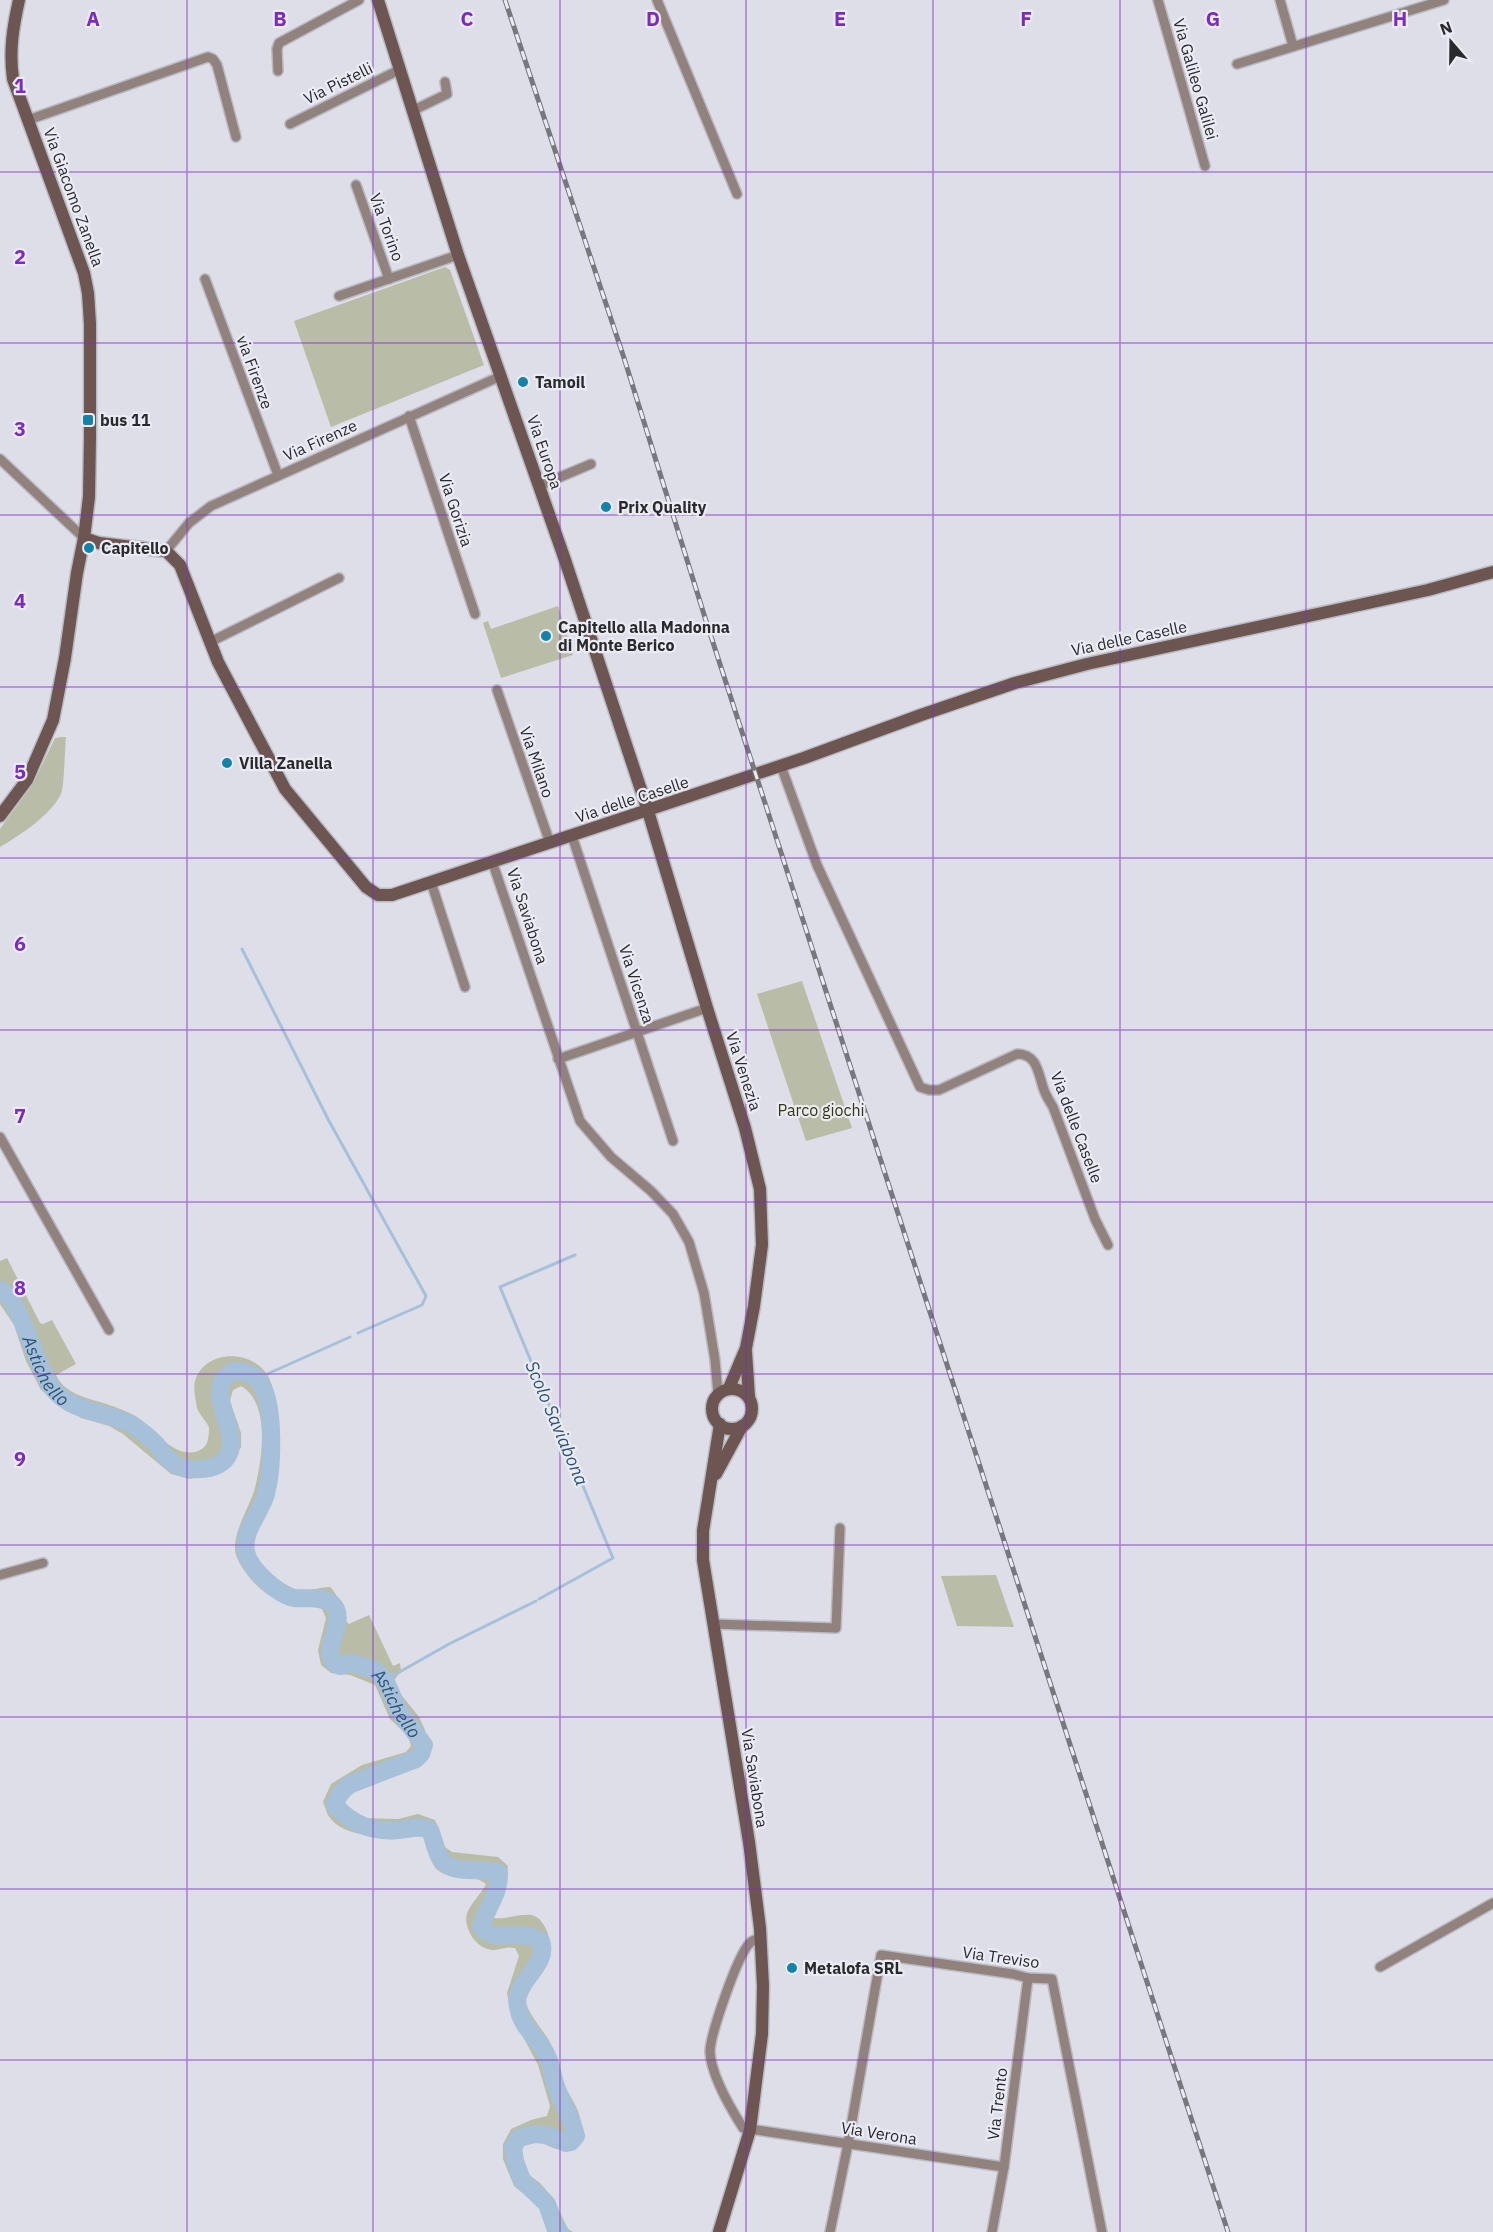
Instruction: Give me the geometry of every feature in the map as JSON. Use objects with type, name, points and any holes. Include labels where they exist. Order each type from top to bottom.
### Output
[{"type":"street","name":"Via Giacomo Zanella","points":[[0,816],[27,780],[53,720],[65,658],[89,497],[88,293],[75,244],[13,79],[10,56],[12,28],[19,0]]},
{"type":"street","points":[[278,71],[279,43],[359,0]]},
{"type":"street","name":"Via Europa","points":[[378,0],[458,255],[539,486],[648,811]]},
{"type":"street","points":[[657,0],[737,194]]},
{"type":"street","name":"Via Galileo Galilei","points":[[1158,0],[1205,166]]},
{"type":"street","points":[[1280,0],[1293,46]]},
{"type":"street","points":[[1237,64],[1444,0]]},
{"type":"street","name":"Via Giacomo Zanella","points":[[28,120],[208,57],[213,59],[216,65],[236,137]]},
{"type":"street","name":"Via Pistelli","points":[[290,124],[399,70]]},
{"type":"street","points":[[412,111],[447,94],[445,82]]},
{"type":"street","name":"Via Torino","points":[[356,185],[389,279]]},
{"type":"street","name":"Via Torino","points":[[339,296],[458,255]]},
{"type":"street","name":"via Firenze","points":[[205,279],[278,475]]},
{"type":"street","name":"Via Firenze","points":[[166,551],[189,523],[211,506],[501,376]]},
{"type":"street","name":"Via Gorizia","points":[[410,416],[475,614]]},
{"type":"street","points":[[0,459],[84,537],[99,543],[166,551]]},
{"type":"street","points":[[539,486],[591,464]]},
{"type":"street","name":"Via Saviabona","points":[[166,551],[180,564],[218,662],[285,789],[366,887],[378,895],[392,895],[492,861],[580,1121],[611,1157],[651,1191],[673,1214],[689,1242],[704,1293],[715,1360],[723,1391],[712,1405],[712,1411],[720,1424],[703,1531],[703,1560],[749,1842],[761,1938],[762,2034],[750,2130],[719,2232]]},
{"type":"street","name":"Via delle Caselle","points":[[492,861],[648,811],[955,703],[1052,672],[1417,592],[1493,572]]},
{"type":"street","points":[[210,642],[339,578]]},
{"type":"street","name":"Via Milano","points":[[497,690],[550,843]]},
{"type":"street","name":"Via delle Caselle","points":[[781,766],[818,865],[920,1087],[939,1090],[1017,1054],[1031,1058],[1036,1063],[1045,1093],[1053,1107],[1095,1219],[1108,1245]]},
{"type":"street","name":"Via Venezia","points":[[648,811],[745,1128],[760,1189],[762,1245],[746,1347],[749,1397]]},
{"type":"street","name":"Via Vicenza","points":[[572,836],[673,1141]]},
{"type":"street","points":[[431,882],[465,987]]},
{"type":"street","points":[[558,1059],[707,1008]]},
{"type":"street","points":[[0,1137],[109,1330]]},
{"type":"street","name":"Via Venezia","points":[[723,1391],[746,1347]]},
{"type":"street","points":[[711,1483],[742,1426],[751,1417],[752,1404],[749,1397],[741,1390],[723,1391]]},
{"type":"street","points":[[720,1424],[728,1428],[742,1426]]},
{"type":"street","points":[[713,1624],[836,1628],[840,1528]]},
{"type":"street","points":[[0,1575],[43,1563]]},
{"type":"street","points":[[1380,1967],[1493,1903]]},
{"type":"street","points":[[750,2130],[743,2128],[732,2111],[710,2054],[720,2009],[745,1949],[753,1940],[761,1938]]},
{"type":"street","name":"Via Treviso","points":[[848,2144],[881,1955],[1028,1978],[1052,1979],[1102,2232]]},
{"type":"street","name":"Via Trento","points":[[992,2232],[1004,2168],[1028,1978]]},
{"type":"street","name":"Via Verona","points":[[750,2130],[1004,2168]]},
{"type":"street","points":[[830,2232],[848,2144]]},
{"type":"green space","points":[[445,267],[450,270],[484,365],[331,427],[294,321]]},
{"type":"green space","points":[[558,606],[573,655],[501,678],[483,623],[488,621],[491,629]]},
{"type":"green space","points":[[66,737],[61,794],[42,817],[0,847],[0,829],[33,784],[55,738]]},
{"type":"green space","name":"Parco giochi","points":[[802,981],[852,1128],[806,1141],[757,994]]},
{"type":"green space","points":[[7,1258],[40,1323],[52,1320],[76,1364],[56,1375],[61,1383],[76,1394],[135,1416],[164,1441],[179,1450],[199,1451],[207,1443],[209,1427],[197,1408],[194,1387],[200,1370],[208,1363],[229,1356],[241,1357],[261,1367],[268,1376],[275,1401],[274,1470],[271,1497],[254,1527],[250,1545],[267,1570],[292,1588],[303,1590],[330,1587],[349,1624],[369,1615],[393,1666],[400,1663],[401,1671],[392,1683],[419,1717],[425,1730],[429,1755],[345,1789],[340,1796],[340,1807],[346,1813],[360,1818],[398,1819],[418,1814],[435,1820],[445,1847],[452,1852],[498,1857],[508,1866],[505,1888],[494,1912],[494,1918],[531,1915],[538,1918],[545,1927],[549,1946],[547,1956],[525,2002],[550,2042],[556,2070],[576,2107],[582,2134],[568,2150],[556,2149],[534,2140],[519,2145],[524,2171],[540,2183],[553,2198],[568,2229],[573,2232],[551,2232],[539,2207],[514,2186],[503,2159],[503,2144],[511,2129],[547,2116],[550,2106],[538,2065],[511,2014],[507,1993],[519,1956],[515,1948],[486,1949],[471,1936],[468,1930],[466,1917],[468,1911],[486,1884],[475,1879],[450,1876],[439,1871],[432,1862],[428,1844],[422,1836],[371,1836],[346,1830],[328,1815],[323,1802],[331,1784],[362,1765],[406,1752],[411,1746],[408,1736],[390,1719],[375,1685],[350,1675],[331,1673],[321,1665],[318,1650],[326,1618],[322,1609],[288,1603],[264,1592],[253,1582],[236,1555],[235,1542],[253,1495],[262,1448],[260,1418],[251,1394],[241,1386],[233,1390],[230,1401],[241,1433],[241,1447],[230,1465],[215,1474],[190,1479],[171,1474],[123,1434],[109,1426],[81,1418],[41,1390],[26,1361],[14,1325],[0,1304],[0,1261]]},
{"type":"green space","points":[[996,1575],[1014,1627],[957,1626],[941,1576]]},
{"type":"waterway","points":[[242,949],[329,1121],[426,1296],[422,1305],[358,1333]]},
{"type":"waterway","name":"Scolo Saviabona","points":[[539,1599],[613,1558],[500,1287],[575,1255]]},
{"type":"waterway","name":"Astichello","points":[[0,1290],[15,1306],[40,1366],[53,1389],[61,1397],[79,1407],[131,1424],[153,1441],[171,1462],[182,1468],[209,1468],[218,1465],[227,1457],[231,1447],[221,1400],[220,1389],[223,1380],[233,1371],[252,1375],[261,1384],[266,1394],[271,1423],[270,1472],[265,1497],[246,1538],[248,1558],[265,1580],[287,1596],[323,1599],[332,1604],[338,1616],[331,1648],[333,1661],[340,1666],[351,1663],[375,1670],[385,1680],[399,1711],[424,1745],[421,1754],[416,1759],[345,1788],[335,1805],[341,1812],[364,1826],[389,1831],[419,1828],[430,1830],[438,1855],[445,1864],[459,1869],[499,1873],[497,1888],[481,1927],[495,1935],[523,1935],[541,1941],[540,1959],[520,1989],[518,2007],[523,2022],[545,2051],[576,2136],[571,2142],[566,2143],[547,2135],[534,2134],[519,2138],[513,2147],[522,2180],[547,2204],[556,2230],[560,2232]]},
{"type":"waterway","points":[[256,1379],[350,1337]]},
{"type":"waterway","name":"Scolo Saviabona","points":[[387,1683],[396,1674],[449,1644],[536,1601]]},
{"type":"railway","points":[[505,0],[624,358],[707,624],[1228,2232]]},
{"type":"place","name":"Tamoil","points":[[523,382]]},
{"type":"place","name":"bus 11","points":[[88,420]]},
{"type":"place","name":"Prix Quality","points":[[606,507]]},
{"type":"place","name":"Capitello","points":[[89,548]]},
{"type":"place","name":"Capitello alla Madonna di Monte Berico","points":[[546,636]]},
{"type":"place","name":"Villa Zanella","points":[[227,763]]},
{"type":"place","name":"Metalofa SRL","points":[[792,1968]]}]
